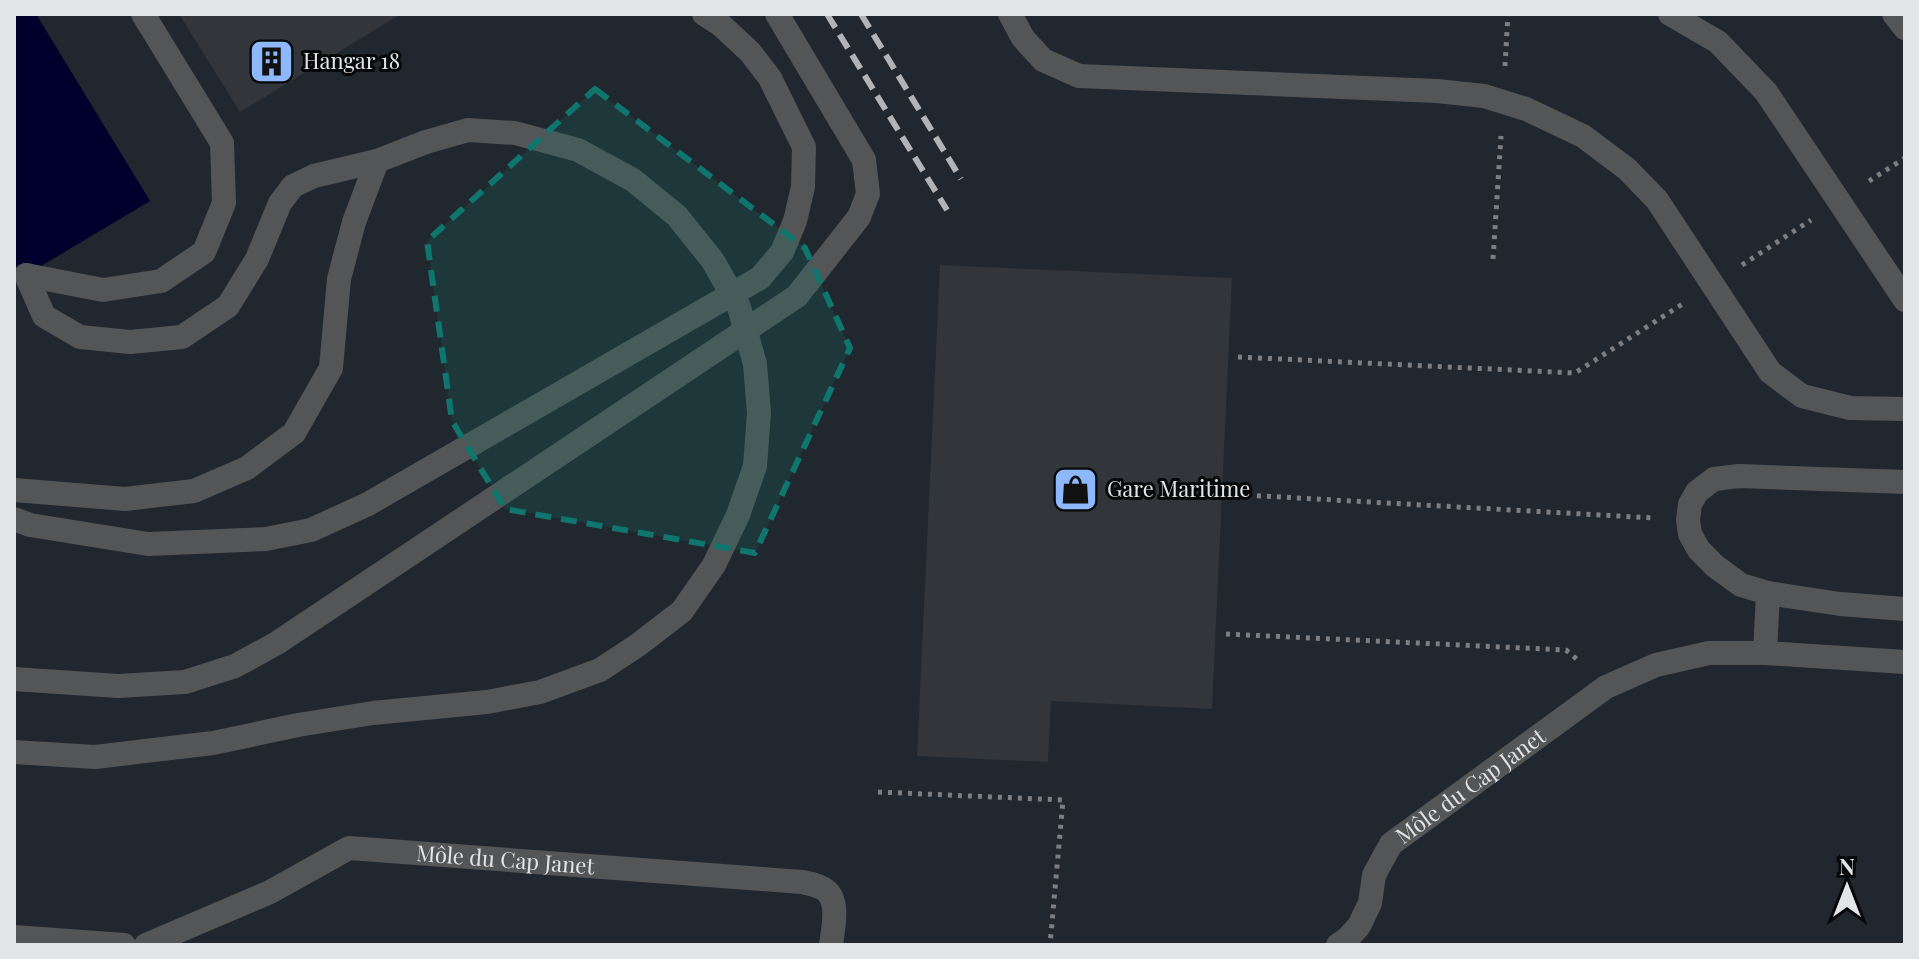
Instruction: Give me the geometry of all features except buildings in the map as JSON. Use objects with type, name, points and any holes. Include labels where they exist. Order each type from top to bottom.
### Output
[{"type":"lane","points":[[14,752],[95,757],[213,743],[373,713],[487,702],[540,692],[600,670],[682,611],[714,565],[738,515],[755,466],[759,413],[755,364],[739,307],[713,261],[677,216],[633,180],[578,150],[515,133],[468,130],[377,161],[314,176],[293,186],[280,203],[257,259],[228,306],[182,337],[130,342],[80,337],[44,316],[26,275],[103,290],[161,281],[204,252],[224,203],[222,143],[143,14]]},
{"type":"lane","points":[[14,519],[30,525],[148,544],[266,539],[311,530],[368,504],[760,278],[782,252],[795,221],[803,187],[804,147],[770,78],[750,52],[704,14]]},
{"type":"lane","points":[[14,679],[118,686],[185,682],[235,666],[277,643],[797,296],[859,217],[868,194],[864,160],[777,14]]},
{"type":"lane","points":[[1010,14],[1023,38],[1043,60],[1079,76],[1437,91],[1484,96],[1526,109],[1583,136],[1627,169],[1657,200],[1770,372],[1802,396],[1850,408],[1905,409]]},
{"type":"lane","points":[[1670,14],[1718,42],[1766,92],[1905,300]]},
{"type":"lane","points":[[1894,14],[1905,28]]},
{"type":"lane","points":[[14,490],[125,499],[194,491],[247,468],[294,433],[331,368],[339,279],[354,222],[377,161]]},
{"type":"lane","points":[[1905,482],[1739,476],[1714,479],[1697,492],[1690,504],[1688,520],[1690,534],[1699,550],[1741,585],[1768,593],[1840,604],[1905,609]]},
{"type":"lane","points":[[1765,653],[1768,593]]},
{"type":"lane","name":"Môle du Cap Janet","points":[[1338,945],[1359,926],[1370,903],[1374,875],[1391,844],[1606,687],[1656,665],[1709,653],[1765,653],[1905,662]]},
{"type":"lane","name":"Môle du Cap Janet","points":[[146,945],[270,892],[349,848],[802,882],[825,889],[832,898],[831,945]]},
{"type":"lane","points":[[14,937],[124,945]]},
{"type":"path","points":[[1238,357],[1575,373],[1905,158]]},
{"type":"path","points":[[1227,494],[1688,520]]},
{"type":"path","points":[[1226,634],[1566,650],[1606,687]]},
{"type":"path","points":[[878,792],[1063,800],[1050,945]]},
{"type":"highlighted area","points":[[595,89],[805,248],[850,348],[755,553],[505,509],[452,421],[427,241]]},
{"type":"shaded area","points":[[36,14],[1905,14],[1905,945],[14,945],[14,282],[150,201]]},
{"type":"water","points":[[14,14],[36,14],[150,201],[14,282]]},
{"type":"railway","points":[[827,14],[947,210]]},
{"type":"railway","points":[[861,14],[961,179]]},
{"type":"place","name":"Hangar 18","points":[[272,61]]},
{"type":"place","name":"Gare Maritime","points":[[1076,489]]}]
